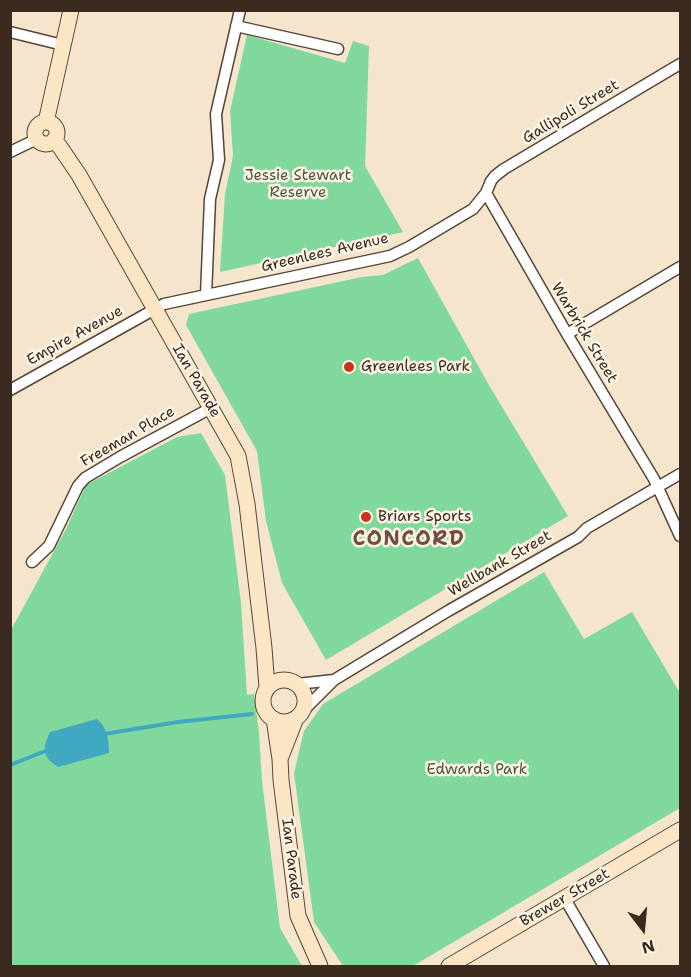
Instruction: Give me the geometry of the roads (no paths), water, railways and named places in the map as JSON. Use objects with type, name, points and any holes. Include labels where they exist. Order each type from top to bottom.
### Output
[{"type":"main road","points":[[46,122],[71,10]]},
{"type":"main road","points":[[46,122],[52,124],[57,130],[54,140],[45,144],[37,139],[35,132],[37,126],[46,122]]},
{"type":"main road","name":"Ian Parade","points":[[54,140],[79,175],[238,456],[247,504],[267,688]]},
{"type":"main road","name":"Ian Parade","points":[[264,648],[291,682]]},
{"type":"main road","points":[[278,681],[291,682],[304,695],[304,708],[298,716],[285,722],[274,719],[268,715],[263,702],[267,688],[278,681]]},
{"type":"main road","name":"Ian Parade","points":[[280,759],[298,716]]},
{"type":"main road","name":"Ian Parade","points":[[274,719],[298,916],[320,962]]},
{"type":"main road","name":"Brewer Street","points":[[449,966],[681,830]]},
{"type":"street","points":[[206,295],[210,199],[219,159],[216,114],[240,10]]},
{"type":"street","points":[[236,26],[338,49]]},
{"type":"street","points":[[10,32],[63,45]]},
{"type":"street","name":"Gallipoli Street","points":[[486,193],[491,181],[504,169],[681,64]]},
{"type":"street","points":[[10,152],[37,139]]},
{"type":"street","name":"Greenlees Avenue","points":[[154,309],[164,304],[390,256],[472,209],[486,193]]},
{"type":"street","name":"Warbrick Street","points":[[486,193],[659,487],[681,536]]},
{"type":"street","points":[[567,334],[681,267]]},
{"type":"street","name":"Empire Avenue","points":[[10,390],[154,309]]},
{"type":"street","name":"Freeman Place","points":[[32,562],[49,546],[78,486],[85,478],[212,408]]},
{"type":"street","name":"Wellbank Street","points":[[298,716],[334,680],[681,474]]},
{"type":"street","name":"Wellbank Street","points":[[291,682],[334,680]]},
{"type":"street","points":[[565,899],[604,966]]},
{"type":"water","points":[[97,719],[107,734],[109,753],[58,767],[46,756],[45,748],[50,732]]},
{"type":"waterway","points":[[104,734],[178,722],[252,714]]},
{"type":"waterway","points":[[10,765],[48,750]]},
{"type":"place","name":"Greenlees Park","points":[[349,367]]},
{"type":"place","name":"Briars Sports","points":[[366,517]]},
{"type":"district","name":"CONCORD","points":[[409,540]]},
{"type":"park label","name":"Jessie Stewart Reserve","points":[[298,184]]},
{"type":"park label","name":"Edwards Park","points":[[477,770]]}]
